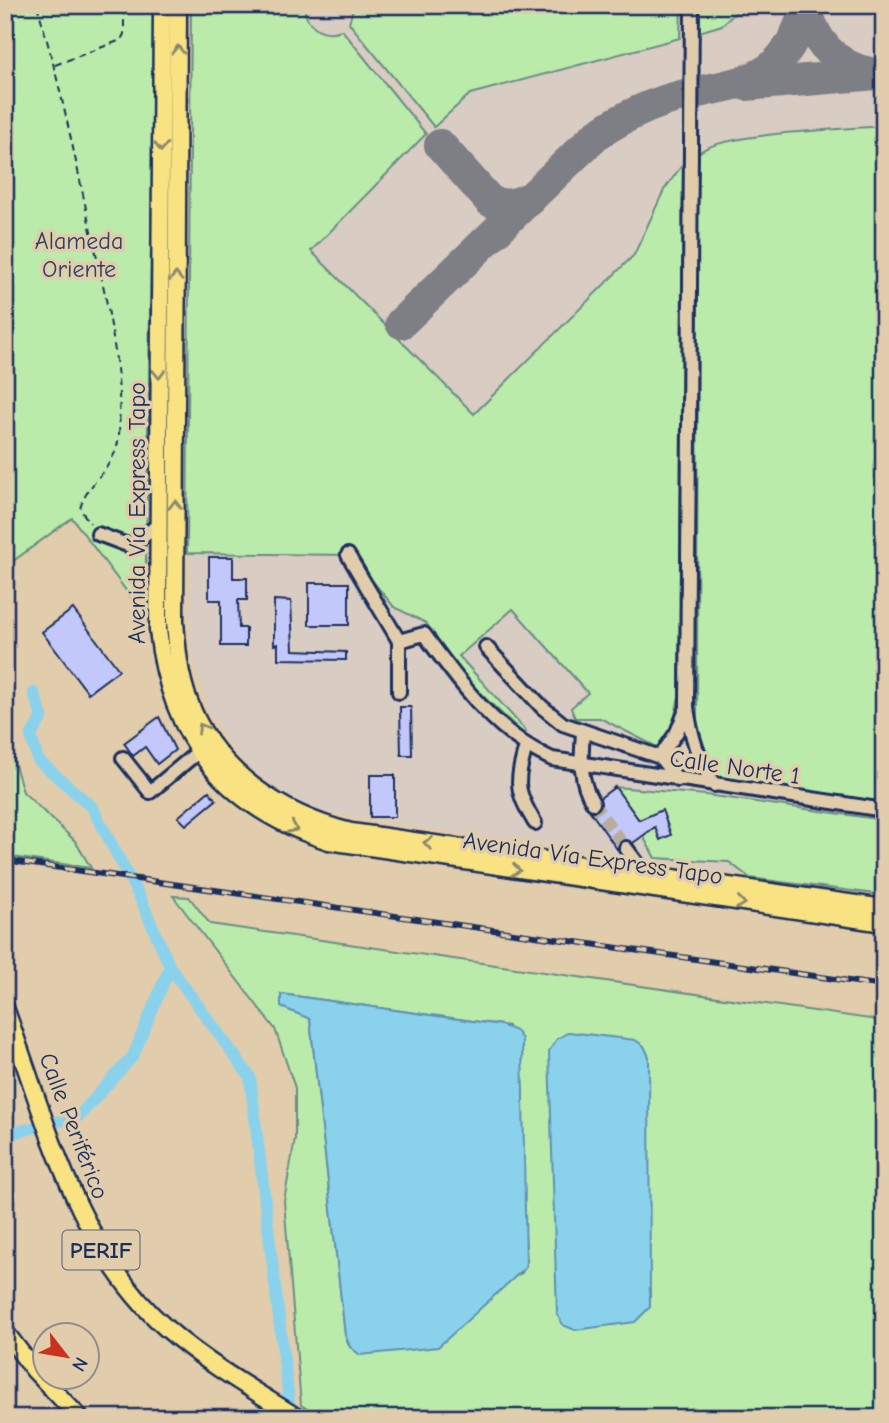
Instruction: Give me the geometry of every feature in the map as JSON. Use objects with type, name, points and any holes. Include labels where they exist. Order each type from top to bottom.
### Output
[{"type":"main road","name":"Avenida Vía Express Tapo","points":[[162,5],[158,618],[161,658],[177,712],[199,751],[236,791],[258,809],[300,832],[329,841],[884,923]]},
{"type":"main road","name":"Avenida Vía Express Tapo","points":[[178,5],[175,621],[182,680],[199,725],[230,764],[260,791],[298,815],[351,832],[884,908]]},
{"type":"main road","name":"Calle Periférico","points":[[5,1008],[77,1203],[101,1250],[122,1280],[164,1327],[205,1360],[298,1418]]},
{"type":"main road","points":[[5,1332],[35,1371],[80,1418]]},
{"type":"lane","points":[[692,5],[687,707],[694,747],[714,785]]},
{"type":"lane","points":[[98,534],[131,546],[158,525]]},
{"type":"lane","points":[[348,555],[399,641],[399,691]]},
{"type":"lane","name":"Calle Norte 1","points":[[399,641],[424,634],[486,712],[526,746],[552,760],[884,810]]},
{"type":"lane","points":[[486,648],[542,707],[563,724],[660,757],[678,780]]},
{"type":"lane","points":[[660,757],[677,732],[687,707]]},
{"type":"lane","points":[[583,733],[581,766],[585,789],[593,803]]},
{"type":"lane","points":[[526,746],[517,777],[518,795],[535,823]]},
{"type":"lane","points":[[124,758],[150,792],[199,751]]},
{"type":"lane","points":[[626,848],[658,891]]},
{"type":"path","points":[[37,5],[55,65],[113,331],[119,436],[114,455],[102,478],[83,497],[80,509],[98,534]]},
{"type":"path","points":[[55,65],[121,40],[124,34],[124,5]]},
{"type":"shaded area","points":[[194,5],[884,5],[884,894],[608,857],[340,814],[320,814],[288,797],[253,771],[233,749],[208,709],[190,642]]},
{"type":"green space","name":"Alameda Oriente","points":[[5,5],[155,5],[145,616],[72,518],[5,567]]},
{"type":"green space","points":[[191,5],[304,5],[308,19],[316,28],[328,32],[342,30],[426,134],[311,251],[474,414],[634,255],[664,190],[683,164],[679,696],[673,725],[657,747],[600,718],[575,718],[571,708],[588,693],[513,609],[459,656],[526,731],[525,735],[469,683],[426,623],[394,607],[351,555],[187,553]]},
{"type":"green space","points":[[354,5],[681,5],[680,38],[470,94],[434,127],[349,23]]},
{"type":"green space","points":[[697,5],[744,5],[722,25],[696,33]]},
{"type":"green space","points":[[884,126],[884,802],[714,778],[697,723],[698,154],[709,147],[729,141],[755,137]]},
{"type":"green space","points":[[5,731],[23,792],[75,841],[91,868],[5,856]]},
{"type":"green space","points":[[615,787],[706,795],[884,820],[884,895],[750,878],[729,862],[655,858],[643,836],[648,832]]},
{"type":"green space","points":[[173,896],[189,897],[210,924],[884,1021],[884,1418],[323,1418],[301,1405],[284,1201],[295,1139],[295,1088],[275,1029]],"holes":[[[281,994],[508,1026],[527,1261],[522,1273],[350,1347],[345,1335],[310,1019]]]},
{"type":"water","points":[[281,994],[501,1025],[516,1031],[522,1039],[526,1267],[438,1347],[360,1355],[350,1347],[345,1335],[310,1019],[281,1007]]},
{"type":"water","points":[[569,1032],[635,1040],[644,1046],[649,1057],[650,1307],[635,1322],[575,1330],[563,1325],[557,1314],[549,1051],[557,1039]]},
{"type":"building","points":[[209,557],[233,557],[233,578],[247,578],[247,600],[238,600],[239,628],[246,628],[246,646],[221,646],[221,600],[209,600]]},
{"type":"building","points":[[309,583],[349,583],[349,625],[309,625]]},
{"type":"building","points":[[274,600],[291,601],[293,650],[346,652],[346,660],[278,659],[278,644],[274,645]]},
{"type":"building","points":[[73,609],[119,670],[88,693],[42,632]]},
{"type":"building","points":[[400,707],[411,707],[412,755],[401,755]]},
{"type":"building","points":[[159,717],[175,750],[157,764],[145,747],[133,756],[124,743]]},
{"type":"building","points":[[370,775],[395,775],[395,817],[370,817]]},
{"type":"building","points":[[615,787],[639,820],[662,810],[671,835],[660,840],[655,827],[633,843],[621,841],[617,849],[590,811],[600,808],[600,798]]},
{"type":"building","points":[[209,791],[216,800],[186,825],[178,817]]},
{"type":"waterway","points":[[34,693],[42,717],[31,736],[38,760],[92,807],[142,902],[170,967],[250,1077],[291,1418]]},
{"type":"waterway","points":[[5,1135],[79,1116],[133,1056],[170,967]]},
{"type":"taxiway","points":[[806,5],[814,29],[827,50],[857,70],[870,73]]},
{"type":"taxiway","points":[[401,323],[596,135],[655,104],[733,84],[768,69],[783,56],[806,7]]},
{"type":"taxiway","points":[[746,85],[877,74]]},
{"type":"taxiway","points":[[440,145],[490,201],[509,204],[527,199]]},
{"type":"tunnel","points":[[593,803],[626,848]]},
{"type":"railway","points":[[5,860],[884,986]]}]
